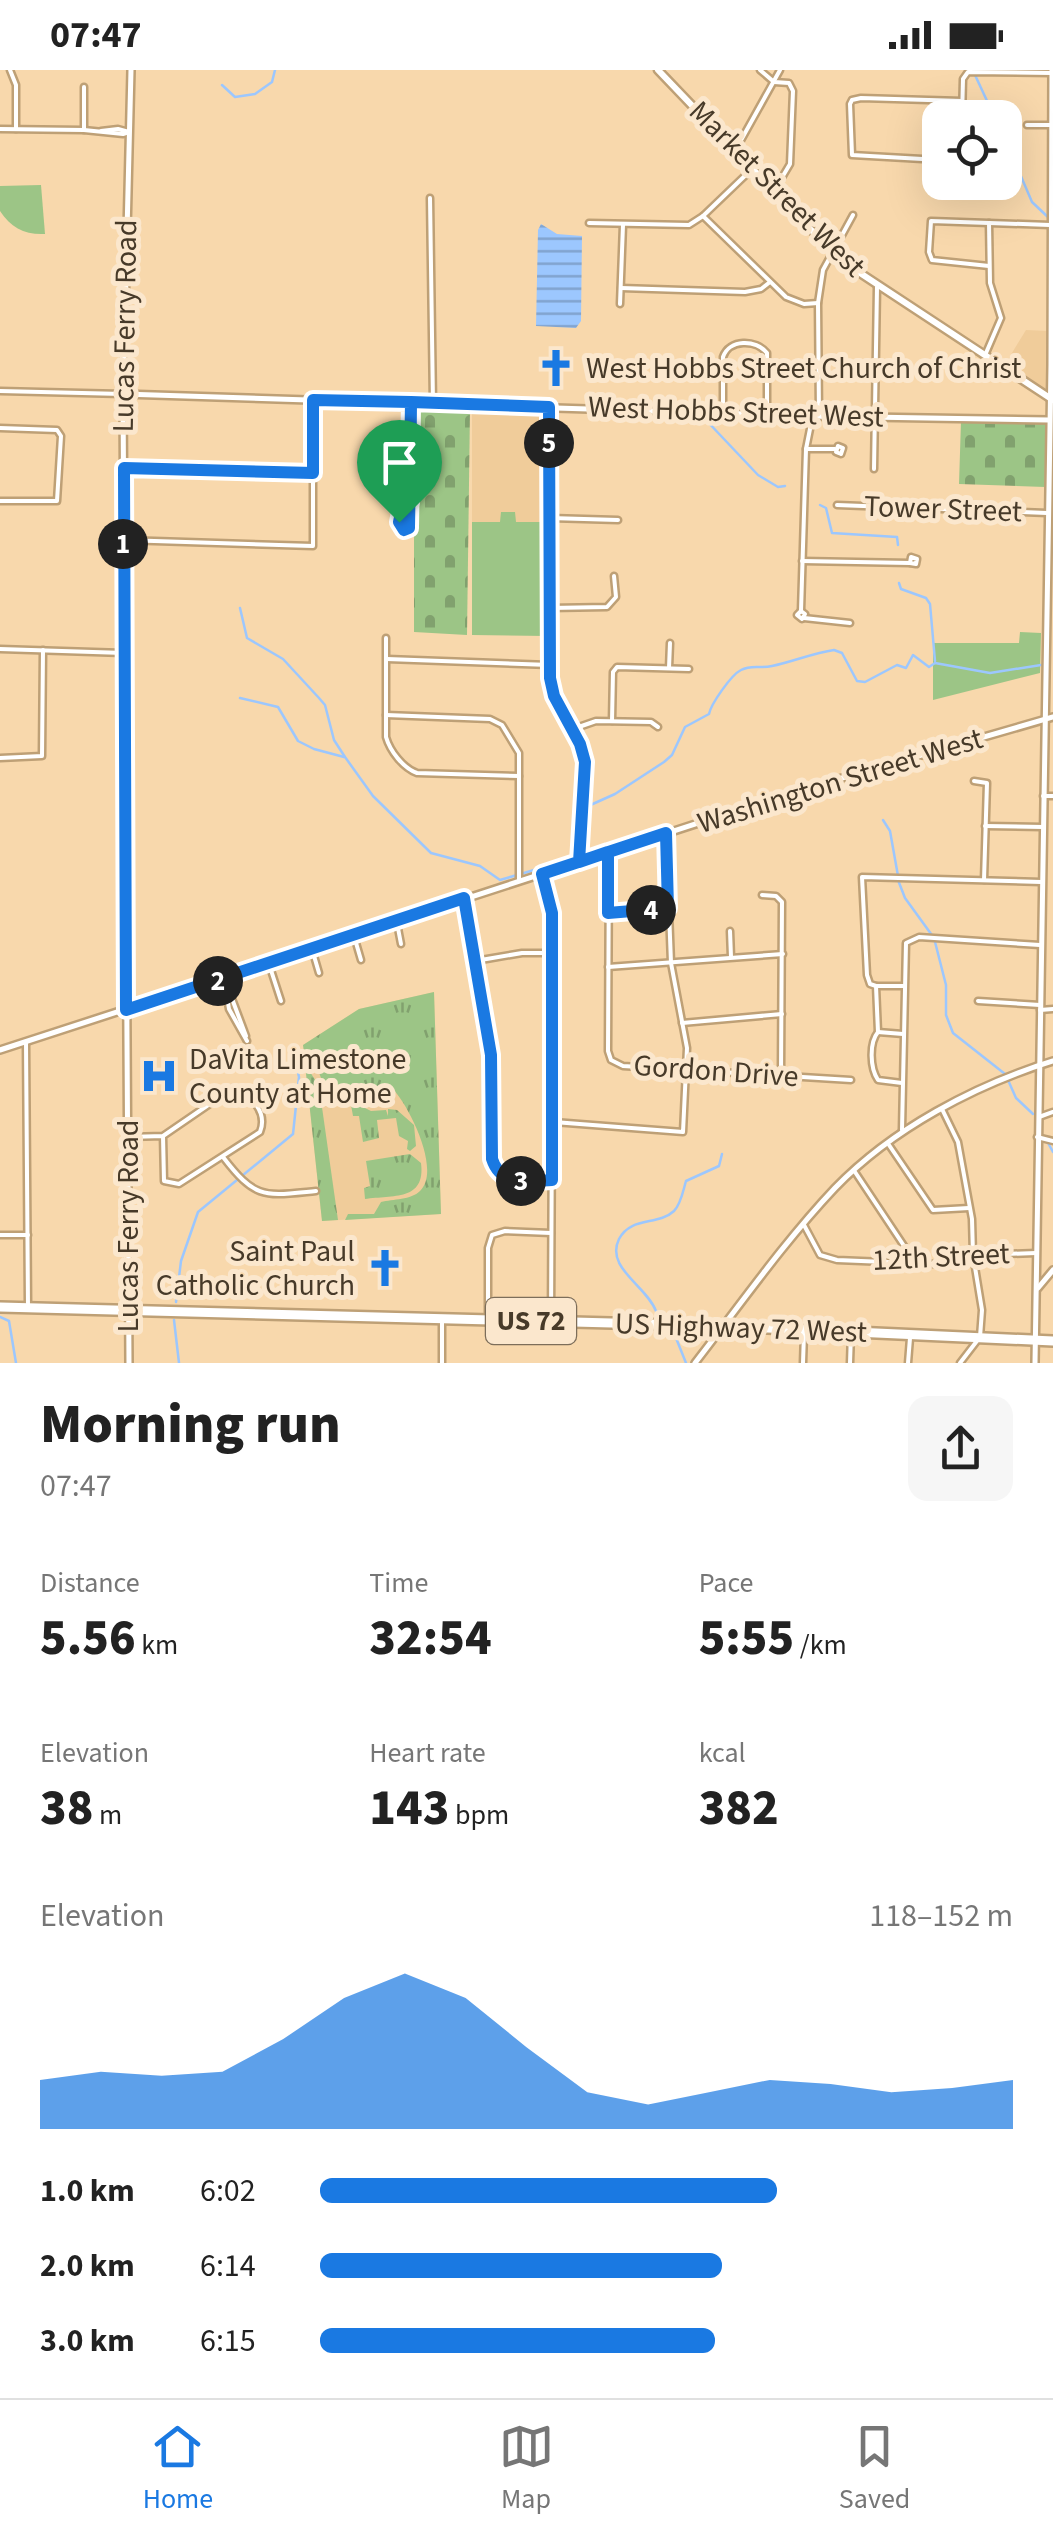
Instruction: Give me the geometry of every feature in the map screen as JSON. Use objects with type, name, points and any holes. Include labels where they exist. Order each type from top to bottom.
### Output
[{"type":"highway","name":"US 72","points":[[0,1307],[129,1310]]},
{"type":"highway","name":"US Highway 72 West","points":[[129,1310],[724,1326],[1053,1341]]},
{"type":"main road","name":"Market Street West","points":[[658,70],[832,249],[877,286],[1052,399]]},
{"type":"street","points":[[10,70],[16,85],[16,129]]},
{"type":"street","name":"Lucas Ferry Road","points":[[128,1363],[123,394],[131,70]]},
{"type":"street","points":[[760,70],[774,82],[790,84],[793,91],[790,164],[774,191]]},
{"type":"street","points":[[735,151],[780,70]]},
{"type":"street","points":[[962,100],[964,79],[972,70],[1052,71],[1052,399],[1036,1363]]},
{"type":"street","points":[[84,87],[84,130]]},
{"type":"street","points":[[922,159],[856,157],[850,150],[850,104],[862,98],[929,100]]},
{"type":"street","points":[[1027,125],[1051,124]]},
{"type":"street","points":[[0,128],[118,128],[129,132]]},
{"type":"street","points":[[589,223],[684,226],[704,216],[752,168]]},
{"type":"street","points":[[430,198],[433,403]]},
{"type":"street","points":[[819,416],[818,302],[823,270],[853,215]]},
{"type":"street","points":[[704,216],[794,301],[818,302]]},
{"type":"street","points":[[989,266],[932,260],[928,252],[932,221],[1050,224]]},
{"type":"street","points":[[984,358],[1002,318],[990,284],[990,222]]},
{"type":"street","points":[[620,304],[623,225]]},
{"type":"street","points":[[621,288],[745,292],[761,289],[770,282]]},
{"type":"street","points":[[874,469],[877,286]]},
{"type":"street","points":[[723,413],[726,349],[734,344],[752,344],[764,349],[768,358],[767,414]]},
{"type":"street","points":[[0,390],[123,394]]},
{"type":"street","name":"West Hobbs Street West","points":[[123,394],[1050,420]]},
{"type":"street","points":[[123,540],[314,546],[313,400]]},
{"type":"street","points":[[410,503],[400,513],[400,527],[404,530],[410,524],[411,402]]},
{"type":"street","points":[[549,407],[550,665],[554,696],[573,728],[586,771],[579,862]]},
{"type":"street","points":[[807,416],[801,610],[804,618],[850,623]]},
{"type":"street","points":[[0,428],[57,430],[60,436],[58,500],[0,501]]},
{"type":"street","points":[[806,449],[836,450]]},
{"type":"street","points":[[124,468],[313,473]]},
{"type":"street","name":"Tower Street","points":[[837,504],[1048,512]]},
{"type":"street","points":[[550,518],[618,520]]},
{"type":"street","points":[[802,561],[910,562]]},
{"type":"street","points":[[550,608],[607,606],[616,597],[614,576]]},
{"type":"street","points":[[386,638],[388,745],[413,772],[519,776]]},
{"type":"street","points":[[669,668],[670,642]]},
{"type":"street","points":[[0,648],[124,653]]},
{"type":"street","points":[[0,758],[38,759],[44,750],[44,650]]},
{"type":"street","points":[[386,659],[550,665]]},
{"type":"street","points":[[612,721],[615,667],[689,669]]},
{"type":"street","points":[[386,715],[494,720],[502,726],[517,748],[519,881]]},
{"type":"street","name":"Washington Street West","points":[[0,1050],[797,791],[1053,716]]},
{"type":"street","points":[[573,728],[596,720],[651,722],[658,727]]},
{"type":"street","points":[[974,782],[986,782],[984,880]]},
{"type":"street","points":[[1043,796],[1053,796]]},
{"type":"street","points":[[986,826],[1043,827]]},
{"type":"street","points":[[552,1122],[683,1132],[686,1039],[670,963],[666,833]]},
{"type":"street","name":"Gordon Drive","points":[[608,852],[611,1060],[623,1066],[851,1080]]},
{"type":"street","points":[[542,874],[552,904],[553,953],[551,1321]]},
{"type":"street","points":[[904,986],[870,984],[862,876],[1042,879],[1053,885]]},
{"type":"street","points":[[762,896],[776,896],[782,902],[781,1074]]},
{"type":"street","points":[[464,898],[491,1055],[495,1168],[509,1179],[552,1180]]},
{"type":"street","points":[[608,913],[668,908]]},
{"type":"street","points":[[394,922],[402,944]]},
{"type":"street","points":[[730,931],[730,957]]},
{"type":"street","points":[[354,935],[362,960]]},
{"type":"street","points":[[902,1135],[906,943],[914,938],[1040,945]]},
{"type":"street","points":[[312,949],[320,974]]},
{"type":"street","points":[[475,961],[522,953],[553,953]]},
{"type":"street","points":[[608,967],[782,954]]},
{"type":"street","points":[[269,964],[281,1001]]},
{"type":"street","points":[[224,979],[247,1040],[230,1009],[224,979]]},
{"type":"street","points":[[876,986],[878,1032],[872,1044],[874,1077],[902,1084]]},
{"type":"street","points":[[978,1001],[1053,1010]]},
{"type":"street","points":[[682,1023],[782,1014]]},
{"type":"street","points":[[878,1032],[904,1034]]},
{"type":"street","points":[[26,1042],[28,1307]]},
{"type":"street","points":[[694,1363],[804,1225],[854,1171],[942,1108],[980,1086],[1053,1061]]},
{"type":"street","points":[[128,1137],[163,1136],[235,1088],[258,1107],[263,1123],[260,1132],[186,1182],[166,1184],[163,1136]]},
{"type":"street","points":[[942,1108],[958,1142],[982,1310],[980,1338],[960,1363]]},
{"type":"street","points":[[1038,1117],[1053,1112]]},
{"type":"street","points":[[1037,1138],[1053,1141]]},
{"type":"street","points":[[888,1145],[933,1210],[969,1208]]},
{"type":"street","points":[[223,1157],[252,1189],[265,1194],[316,1191]]},
{"type":"street","points":[[854,1171],[916,1264]]},
{"type":"street","name":"12th Street","points":[[804,1225],[820,1254],[828,1259],[916,1264],[1036,1252]]},
{"type":"street","points":[[488,1320],[490,1239],[496,1232],[552,1233]]},
{"type":"street","points":[[0,1235],[28,1235]]},
{"type":"street","points":[[1036,1290],[1053,1270]]},
{"type":"street","points":[[442,1318],[442,1363]]},
{"type":"street","points":[[803,1363],[804,1330]]},
{"type":"street","points":[[850,1363],[851,1332]]},
{"type":"street","points":[[908,1363],[911,1334]]},
{"type":"shaded area","points":[[1026,330],[1047,331],[1046,391],[1004,366]]},
{"type":"shaded area","points":[[472,408],[545,409],[547,522],[472,522]]},
{"type":"shaded area","points":[[434,992],[441,1214],[322,1221],[303,1045],[359,1009]]},
{"type":"green space","points":[[41,185],[45,234],[19,229],[0,211],[0,186]]},
{"type":"green space","points":[[414,407],[470,409],[467,635],[414,632]]},
{"type":"green space","points":[[961,421],[1047,423],[1045,487],[959,484]]},
{"type":"green space","points":[[501,512],[515,512],[516,522],[547,522],[547,636],[472,635],[472,522],[500,522]]},
{"type":"green space","points":[[1020,632],[1041,633],[1040,673],[933,700],[933,643],[1019,643]]},
{"type":"green space","points":[[434,992],[441,1214],[345,1220],[348,1214],[374,1214],[381,1202],[407,1198],[420,1191],[426,1181],[425,1153],[414,1122],[392,1088],[357,1092],[355,1088],[327,1094],[318,1070],[305,1058],[303,1045],[359,1009]]},
{"type":"green space","points":[[305,1064],[319,1086],[338,1220],[322,1221]]},
{"type":"green space","points":[[351,1105],[371,1111],[386,1110],[388,1116],[388,1109],[397,1110],[414,1125],[416,1146],[407,1149],[408,1141],[399,1136],[396,1118],[377,1120],[379,1138],[363,1142],[359,1116],[353,1116]]},
{"type":"green space","points":[[410,1154],[421,1163],[421,1175],[413,1190],[365,1199],[364,1188],[370,1186],[366,1161]]},
{"type":"water","points":[[541,224],[557,234],[582,236],[581,321],[576,328],[536,326]]},
{"type":"waterway","points":[[222,85],[235,97],[255,94],[272,82],[275,70]]},
{"type":"waterway","points":[[975,75],[987,100]]},
{"type":"waterway","points":[[1022,179],[1032,202],[1050,219]]},
{"type":"waterway","points":[[705,419],[758,475],[778,487],[785,486]]},
{"type":"waterway","points":[[820,505],[826,508],[832,533],[897,537],[898,545]]},
{"type":"waterway","points":[[899,583],[901,589],[926,598],[930,604],[935,661]]},
{"type":"waterway","points":[[240,608],[247,638],[283,659],[325,705],[334,740],[345,757],[373,796],[431,853],[480,866],[500,880],[572,859],[572,855]]},
{"type":"waterway","points":[[586,807],[615,794],[664,762],[672,755],[685,727],[709,714],[727,683],[745,668],[772,666],[834,650],[842,653],[857,681],[865,682],[897,665],[906,668],[913,655],[929,667],[935,663],[990,673],[1041,665]]},
{"type":"waterway","points":[[240,698],[278,707],[298,741],[344,757]]},
{"type":"waterway","points":[[883,820],[890,831],[898,876]]},
{"type":"waterway","points":[[898,880],[905,898],[934,938],[946,985],[946,1015],[953,1033],[1005,1074]]},
{"type":"waterway","points":[[176,1302],[181,1261],[198,1212],[293,1134],[299,1077],[296,1063]]},
{"type":"waterway","points":[[1008,1080],[1016,1098],[1033,1114]]},
{"type":"waterway","points":[[1042,1141],[1047,1141],[1053,1152]]},
{"type":"waterway","points":[[674,1317],[656,1311],[622,1268],[616,1249],[630,1227],[674,1211],[686,1181],[719,1166],[722,1154]]},
{"type":"waterway","points":[[0,1317],[9,1321],[16,1363]]},
{"type":"waterway","points":[[174,1320],[179,1363]]},
{"type":"waterway","points":[[674,1333],[686,1363]]},
{"type":"place","name":"West Hobbs Street Church of Christ","points":[[556,368]]},
{"type":"place","name":"DaVita Limestone County at Home","points":[[159,1076]]},
{"type":"place","name":"Saint Paul Catholic Church","points":[[385,1268]]},
{"type":"route","points":[[399,522],[402,508],[410,503],[411,402],[313,400],[313,473],[124,468],[126,1010],[464,898],[491,1055],[492,1159],[497,1172],[509,1179],[552,1180],[552,904],[542,874],[579,862],[666,833],[668,908],[608,913],[608,852],[579,862],[585,762],[551,687],[549,407],[411,402],[410,524],[409,528],[404,530],[399,522]]}]
